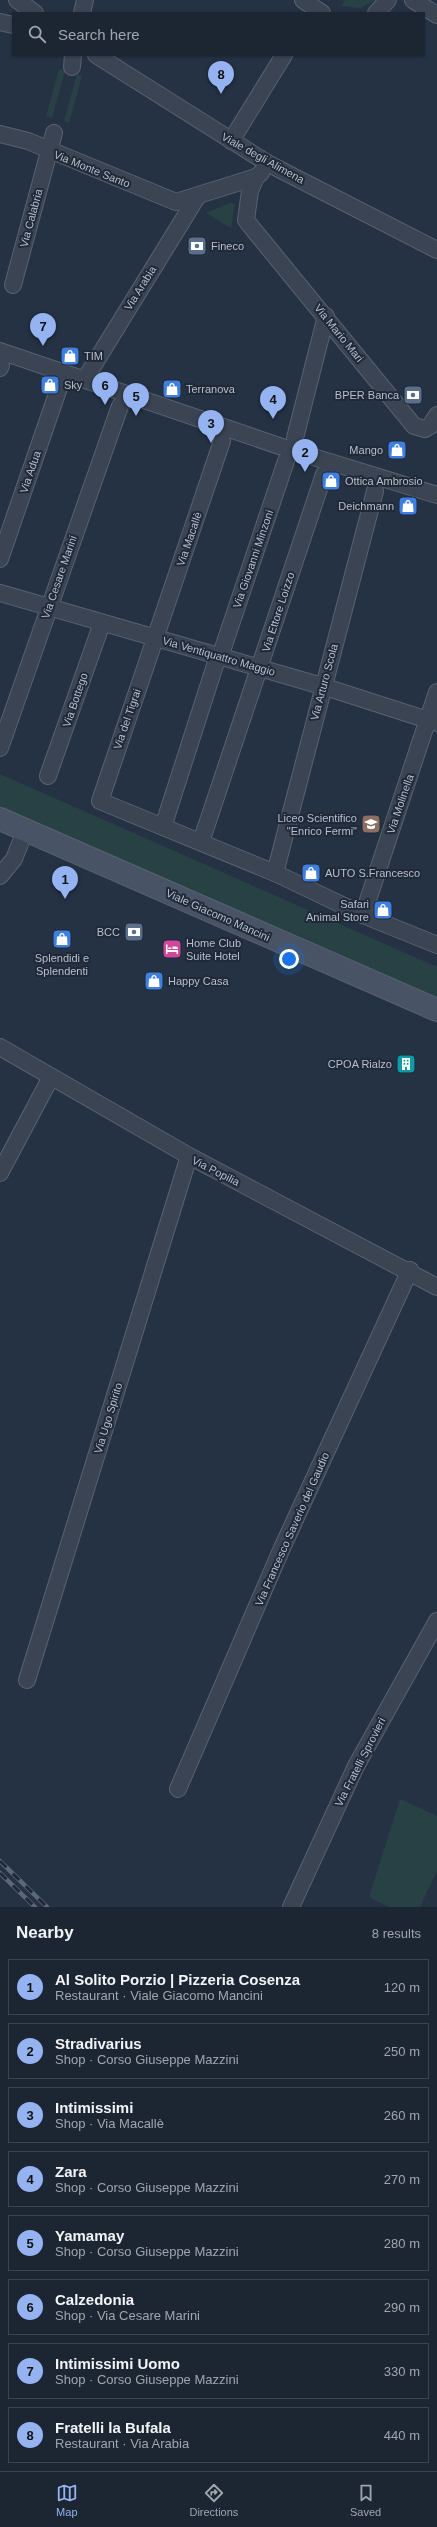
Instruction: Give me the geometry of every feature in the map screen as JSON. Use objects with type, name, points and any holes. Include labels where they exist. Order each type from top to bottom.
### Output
[{"type":"street","points":[[17,0],[34,12]]},
{"type":"street","points":[[82,12],[85,0]]},
{"type":"street","points":[[377,12],[388,0]]},
{"type":"street","points":[[413,0],[437,15]]},
{"type":"street","points":[[0,22],[12,25]]},
{"type":"street","name":"Viale degli Alimena","points":[[98,56],[231,141],[270,164],[437,250]]},
{"type":"street","points":[[231,141],[283,56]]},
{"type":"street","name":"Via Calabria","points":[[13,285],[54,133]]},
{"type":"street","name":"Via Monte Santo","points":[[0,134],[28,141],[166,199],[190,199]]},
{"type":"street","points":[[190,199],[256,177],[270,164]]},
{"type":"street","name":"Via Mario Mari","points":[[256,177],[250,192],[246,220],[326,316],[414,426],[425,429],[436,417]]},
{"type":"street","name":"Via Arabia","points":[[85,379],[190,199]]},
{"type":"street","points":[[295,438],[326,316]]},
{"type":"street","points":[[0,361],[85,379],[324,461],[437,495]]},
{"type":"street","name":"Via Adua","points":[[0,559],[60,386]]},
{"type":"street","name":"Via Cesare Marini","points":[[0,748],[120,406]]},
{"type":"street","name":"Via Macallè","points":[[155,638],[222,441]]},
{"type":"street","name":"Via Giovanni Minzoni","points":[[163,827],[219,656],[286,462]]},
{"type":"street","name":"Via Ettore Loizzo","points":[[201,842],[324,474]]},
{"type":"street","name":"Via Arturo Scola","points":[[275,873],[322,686],[375,491]]},
{"type":"street","name":"Via Ventiquattro Maggio","points":[[0,594],[322,686],[433,722]]},
{"type":"street","name":"Via Bottego","points":[[48,776],[102,623]]},
{"type":"street","name":"Via del Tigrai","points":[[155,638],[100,801],[163,827]]},
{"type":"street","name":"Via Molinella","points":[[363,915],[433,722],[437,692]]},
{"type":"street","name":"Viale Giacomo Mancini","points":[[0,819],[437,1010]]},
{"type":"street","points":[[163,827],[275,873],[363,915],[437,945]]},
{"type":"street","points":[[0,876],[14,859],[25,830]]},
{"type":"street","name":"Via Popilia","points":[[0,1047],[189,1156],[410,1270],[437,1287]]},
{"type":"street","points":[[0,1173],[51,1077]]},
{"type":"street","name":"Via Ugo Spirito","points":[[27,1680],[189,1156]]},
{"type":"street","name":"Via Francesco Saverio del Gaudio","points":[[178,1789],[282,1548],[410,1270]]},
{"type":"street","name":"Via Fratelli Sprovieri","points":[[291,1907],[356,1766],[437,1621]]},
{"type":"green space","points":[[345,0],[376,0],[360,8],[341,6]]},
{"type":"green space","points":[[59,69],[65,71],[52,118],[46,116]]},
{"type":"green space","points":[[77,74],[82,76],[69,123],[64,121]]},
{"type":"green space","points":[[230,203],[235,204],[231,228],[206,213]]},
{"type":"green space","points":[[0,774],[437,967],[437,1005],[0,812]]},
{"type":"green space","points":[[400,1799],[437,1816],[437,1871],[420,1907],[389,1907],[369,1897]]},
{"type":"railway","points":[[0,1861],[47,1907]]},
{"type":"railway","points":[[0,1873],[35,1907]]},
{"type":"place","name":"Fratelli la Bufala","points":[[221,94]]},
{"type":"place","name":"Fineco","points":[[197,246]]},
{"type":"place","name":"Intimissimi Uomo","points":[[43,346]]},
{"type":"place","name":"TIM","points":[[70,356]]},
{"type":"place","name":"Sky","points":[[50,385]]},
{"type":"place","name":"Terranova","points":[[172,389]]},
{"type":"place","name":"BPER Banca","points":[[413,395]]},
{"type":"place","name":"Calzedonia","points":[[105,405]]},
{"type":"place","name":"Yamamay","points":[[136,416]]},
{"type":"place","name":"Zara","points":[[273,419]]},
{"type":"place","name":"Intimissimi","points":[[211,443]]},
{"type":"place","name":"Mango","points":[[397,450]]},
{"type":"place","name":"Stradivarius","points":[[305,472]]},
{"type":"place","name":"Ottica Ambrosio","points":[[331,481]]},
{"type":"place","name":"Deichmann","points":[[408,506]]},
{"type":"place","name":"Liceo Scientifico \"Enrico Fermi\"","points":[[371,824]]},
{"type":"place","name":"AUTO S.Francesco","points":[[311,873]]},
{"type":"place","name":"Al Solito Porzio | Pizzeria Cosenza","points":[[65,899]]},
{"type":"place","name":"Safari Animal Store","points":[[383,910]]},
{"type":"place","name":"BCC","points":[[134,932]]},
{"type":"place","name":"Splendidi e Splendenti","points":[[62,939]]},
{"type":"place","name":"Home Club Suite Hotel","points":[[172,949]]},
{"type":"place","name":"Happy Casa","points":[[154,981]]},
{"type":"place","name":"CPOA Rialzo","points":[[406,1064]]}]
